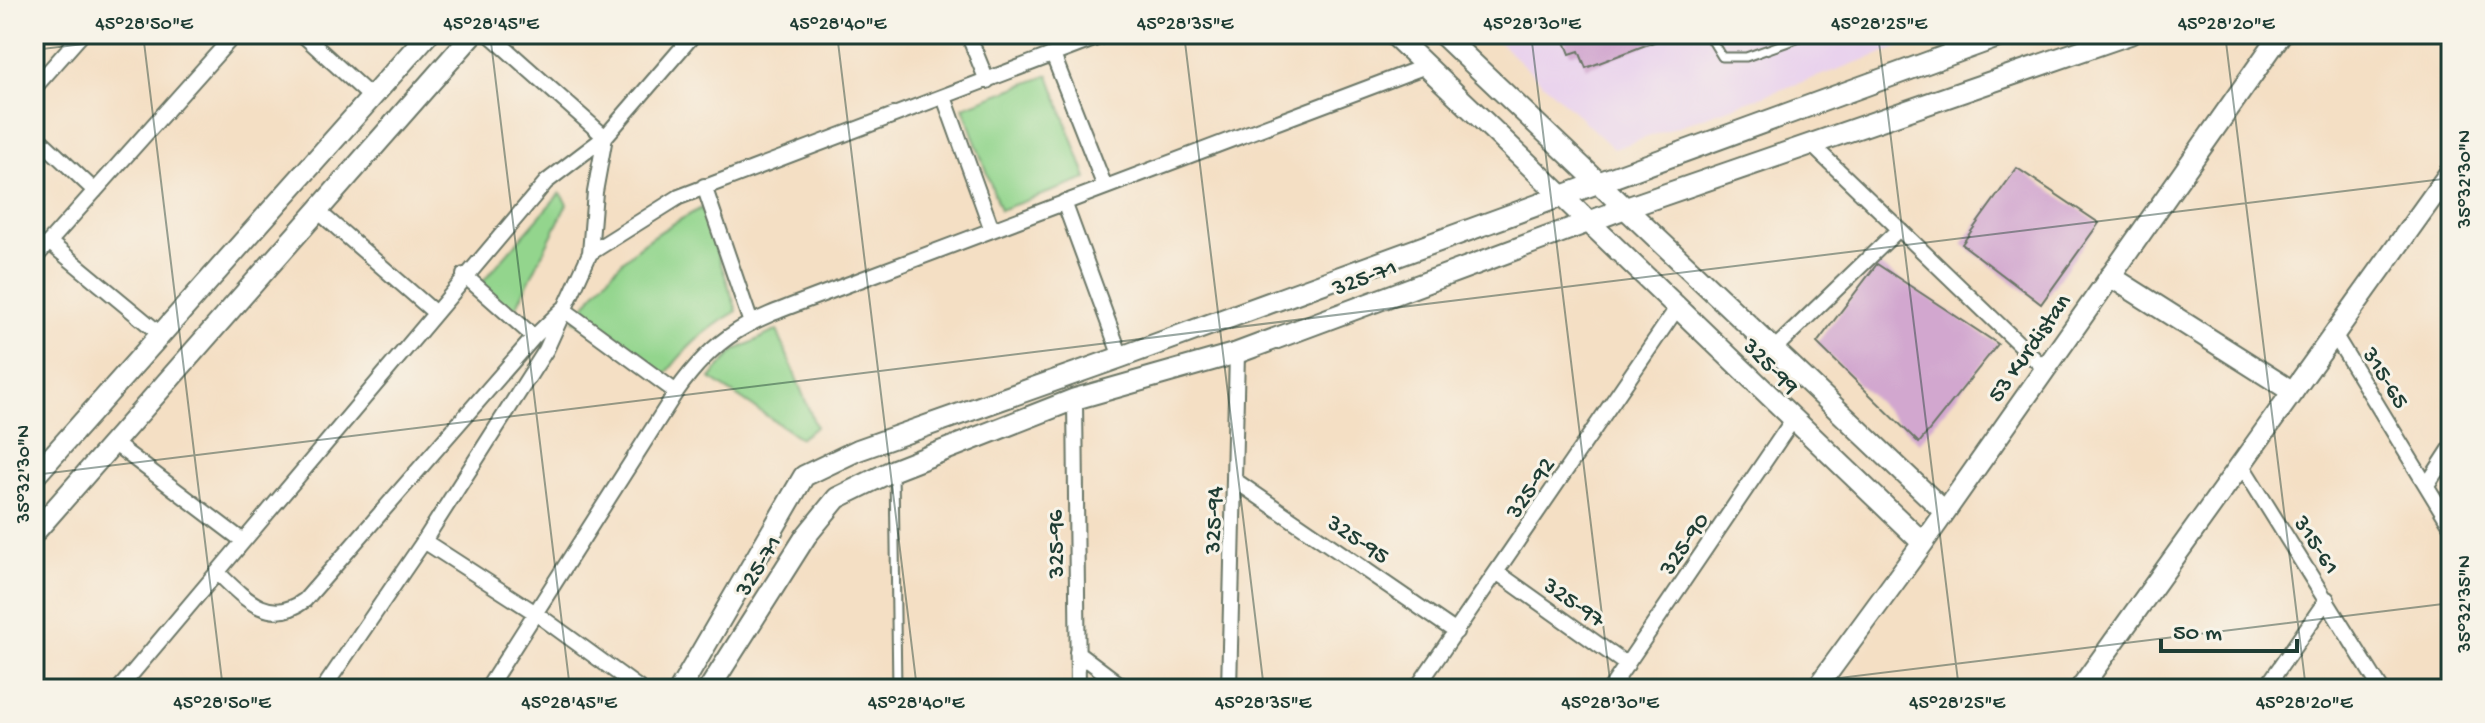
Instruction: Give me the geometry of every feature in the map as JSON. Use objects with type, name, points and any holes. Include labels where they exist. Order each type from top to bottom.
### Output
[{"type":"street","points":[[34,88],[82,34]]},
{"type":"street","points":[[34,259],[235,34]]},
{"type":"street","points":[[302,34],[370,96]]},
{"type":"street","points":[[34,477],[428,34]]},
{"type":"street","points":[[34,533],[473,34]]},
{"type":"street","points":[[489,34],[605,137]]},
{"type":"street","points":[[119,689],[464,275],[546,182],[605,137],[694,34]]},
{"type":"street","points":[[968,34],[987,81]]},
{"type":"street","points":[[590,253],[679,197],[704,186],[1107,34]]},
{"type":"street","name":"325-99","points":[[1393,34],[1792,421],[1923,543]]},
{"type":"street","points":[[1442,34],[1944,511]]},
{"type":"street","name":"325-71","points":[[680,689],[804,476],[858,450],[2006,34]]},
{"type":"street","name":"325-71","points":[[709,689],[806,536],[837,498],[894,470],[1075,399],[1237,353],[1623,209],[1813,146],[2130,34]]},
{"type":"street","name":"53 Kurdistan","points":[[1816,689],[1923,543],[2281,34]]},
{"type":"street","points":[[1053,55],[1105,187]]},
{"type":"street","points":[[487,689],[676,392],[700,358],[720,340],[751,323],[1426,66]]},
{"type":"street","points":[[944,97],[992,230]]},
{"type":"street","points":[[34,134],[95,191]]},
{"type":"street","points":[[323,689],[424,541],[546,350],[590,253],[595,192],[605,137]]},
{"type":"street","points":[[1813,146],[2045,369]]},
{"type":"street","points":[[2080,689],[2451,171]]},
{"type":"street","points":[[704,186],[751,323]]},
{"type":"street","points":[[1064,202],[1121,357]]},
{"type":"street","points":[[319,212],[434,312]]},
{"type":"street","points":[[1773,350],[1899,229]]},
{"type":"street","points":[[49,242],[160,334]]},
{"type":"street","points":[[464,275],[534,337]]},
{"type":"street","points":[[2110,276],[2293,392]]},
{"type":"street","name":"325-92","points":[[1416,689],[1677,308]]},
{"type":"street","points":[[218,573],[258,608],[273,613],[294,609],[534,337],[563,309]]},
{"type":"street","points":[[563,309],[676,392]]},
{"type":"street","name":"315-65","points":[[2334,334],[2451,526]]},
{"type":"street","name":"325-94","points":[[1229,689],[1237,353]]},
{"type":"street","name":"325-96","points":[[1075,399],[1078,689]]},
{"type":"street","name":"325-90","points":[[1610,689],[1792,421]]},
{"type":"street","points":[[115,444],[243,541]]},
{"type":"street","points":[[2427,485],[2451,448]]},
{"type":"street","name":"315-61","points":[[2241,464],[2381,689]]},
{"type":"street","name":"325-95","points":[[1236,481],[1456,632]]},
{"type":"street","points":[[1889,512],[1909,504],[1916,484]]},
{"type":"street","points":[[424,541],[537,614],[640,689]]},
{"type":"street","name":"325-97","points":[[1498,573],[1627,665]]},
{"type":"street","points":[[2265,689],[2327,599]]},
{"type":"street","points":[[1077,652],[1126,689]]},
{"type":"lane","points":[[1708,34],[1722,57],[1746,57],[1811,34]]},
{"type":"lane","points":[[894,470],[897,689]]},
{"type":"shaded area","points":[[1490,34],[1937,34],[1614,149]]},
{"type":"green space","points":[[1049,75],[1087,179],[1000,210],[963,107]]},
{"type":"green space","points":[[560,193],[567,204],[512,316],[477,288]]},
{"type":"green space","points":[[702,208],[737,311],[695,341],[662,380],[574,320],[602,283],[630,255],[661,231]]},
{"type":"green space","points":[[777,330],[816,427],[800,438],[710,378],[734,351]]},
{"type":"building","points":[[1562,34],[1672,35],[1586,68],[1579,51],[1570,54]]},
{"type":"building","points":[[2017,168],[2099,223],[2041,304],[1962,244]]},
{"type":"building","points":[[1877,264],[1998,344],[1919,443],[1817,343]]}]
